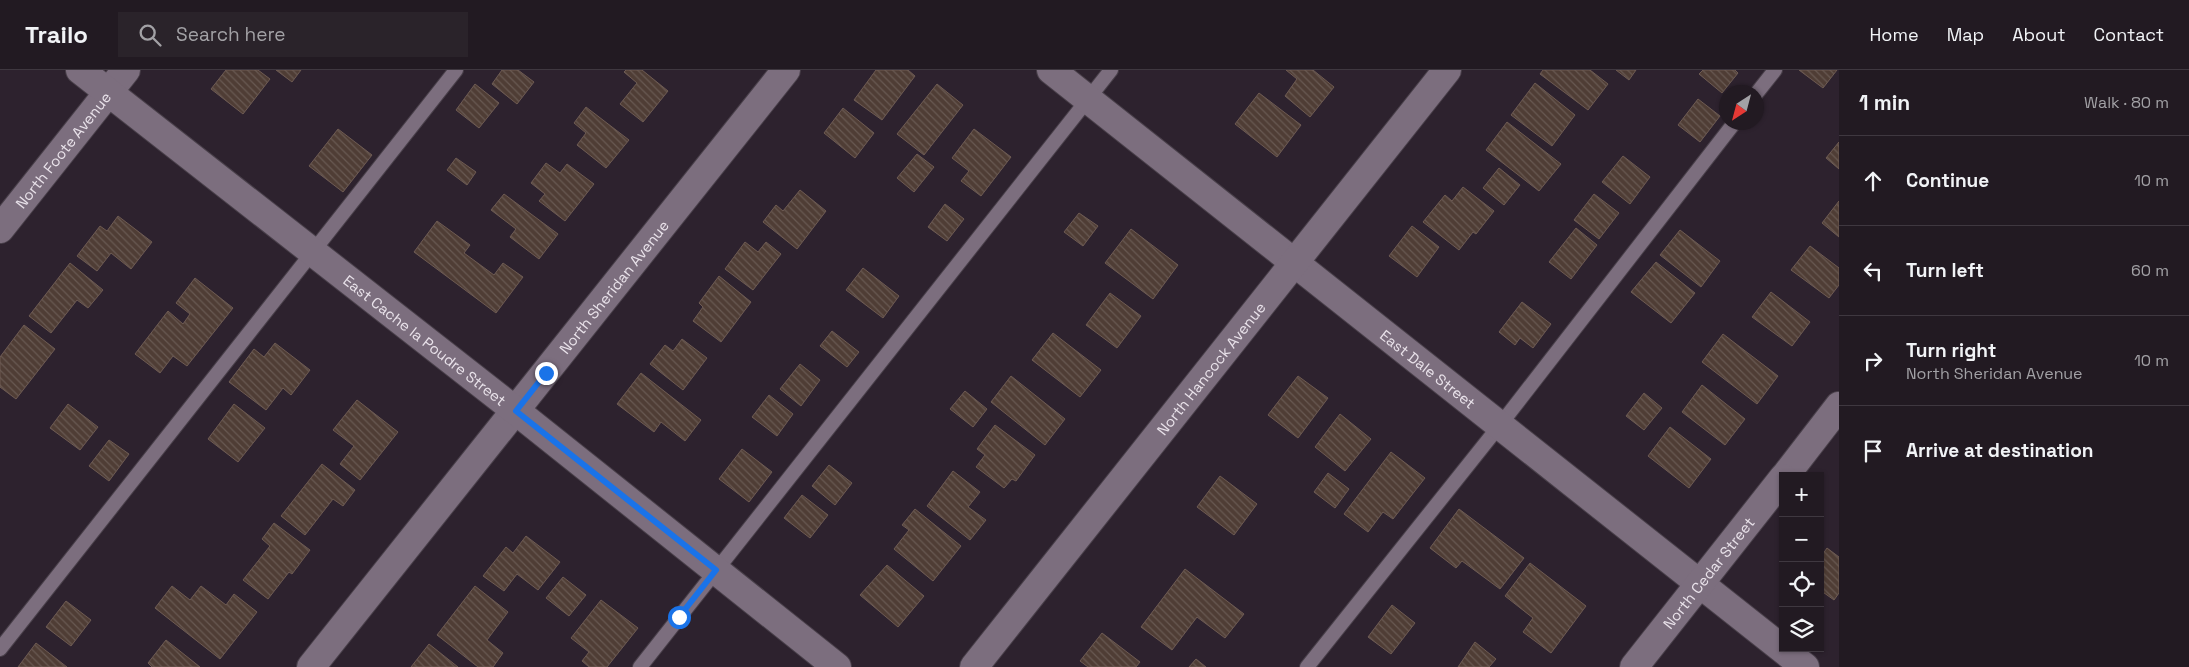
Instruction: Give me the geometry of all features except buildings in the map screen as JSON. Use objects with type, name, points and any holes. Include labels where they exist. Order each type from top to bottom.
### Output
[{"type":"street","name":"East Cache la Poudre Street","points":[[80,70],[516,411],[837,667]]},
{"type":"street","name":"North Foote Avenue","points":[[0,229],[126,70]]},
{"type":"street","name":"North Sheridan Avenue","points":[[311,667],[786,70]]},
{"type":"street","name":"East Dale Street","points":[[1051,70],[1805,667]]},
{"type":"street","name":"North Hancock Avenue","points":[[974,667],[1447,70]]},
{"type":"street","name":"North Cedar Street","points":[[1788,472],[1839,406]]},
{"type":"street","name":"North Cedar Street","points":[[1634,667],[1779,483]]},
{"type":"lane","points":[[0,649],[456,70]]},
{"type":"lane","points":[[640,667],[1111,70]]},
{"type":"lane","points":[[1764,85],[1776,70]]},
{"type":"lane","points":[[1307,667],[1500,425],[1729,130]]},
{"type":"route","points":[[546,373],[516,411],[716,570],[679,617]]}]
